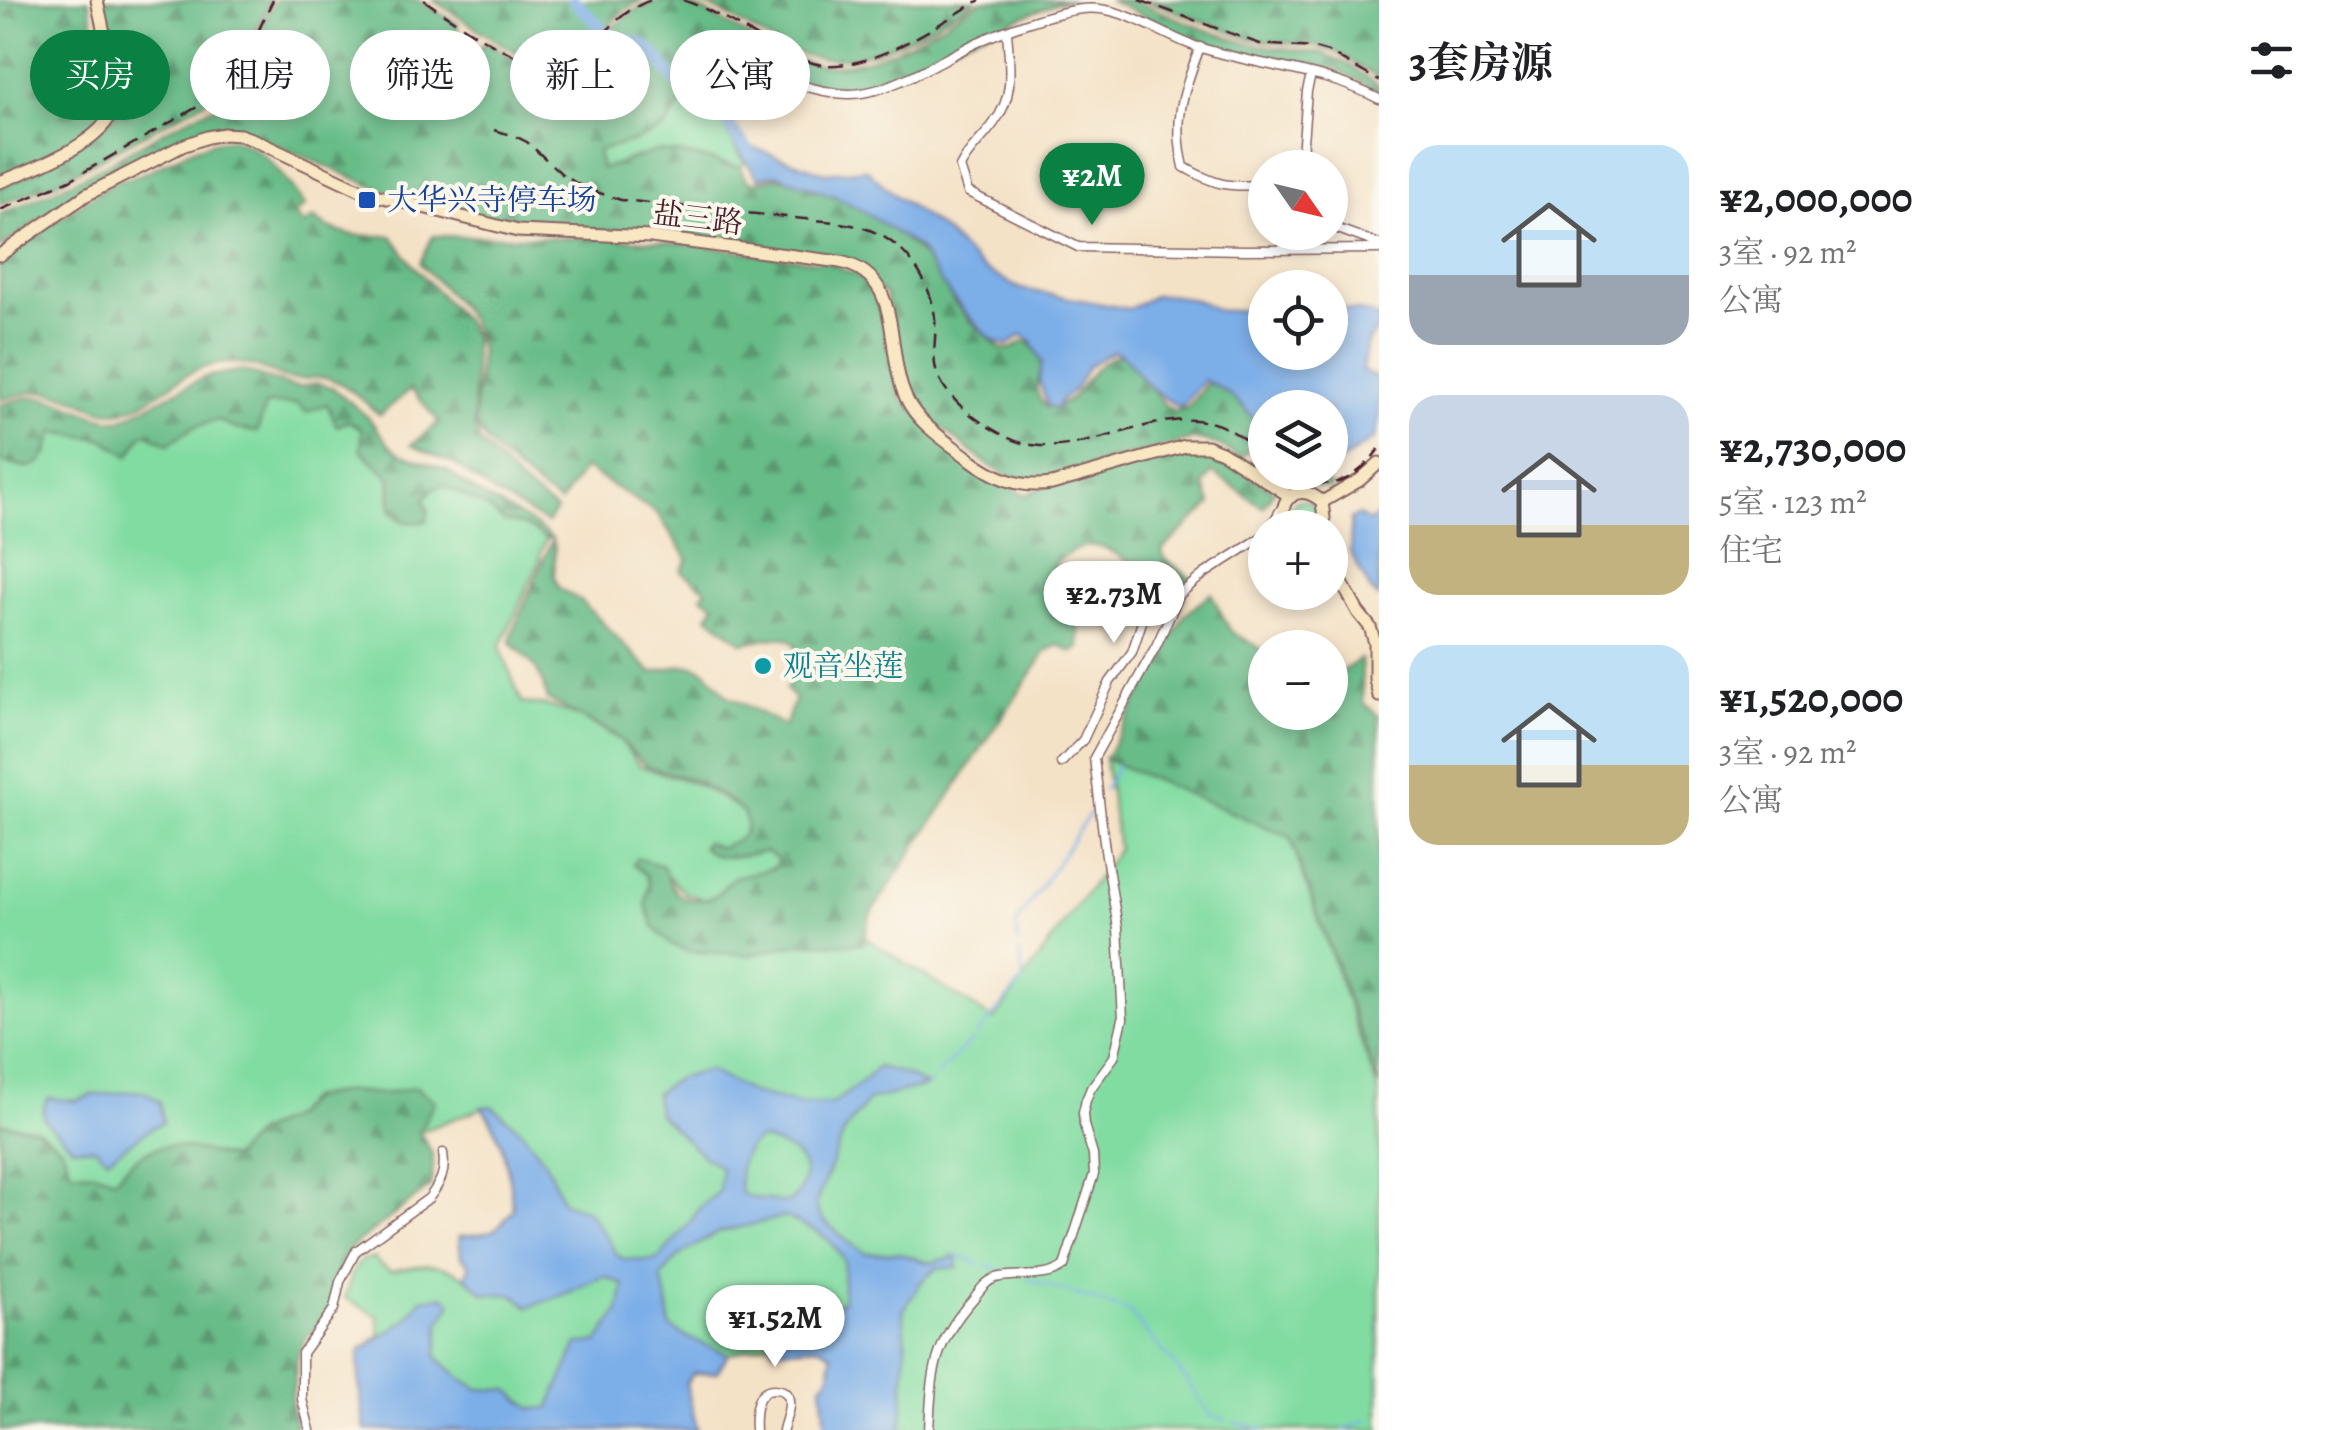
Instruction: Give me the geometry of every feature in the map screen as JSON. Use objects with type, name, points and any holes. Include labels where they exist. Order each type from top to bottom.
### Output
[{"type":"main road","points":[[0,182],[91,138],[110,119],[114,92],[98,0]]},
{"type":"main road","name":"盐三路","points":[[0,254],[116,178],[197,140],[240,135],[367,193],[518,232],[690,241],[858,267],[877,283],[884,298],[902,387],[912,407],[936,434],[986,471],[1009,482],[1030,486],[1052,484],[1198,444],[1222,452],[1287,501]]},
{"type":"main road","points":[[1322,502],[1360,480],[1379,463]]},
{"type":"main road","points":[[1287,510],[1287,501],[1305,492],[1315,495],[1323,510]]},
{"type":"main road","points":[[1348,594],[1375,643],[1374,679],[1379,696]]},
{"type":"street","points":[[810,88],[852,95],[894,84],[1007,31],[1080,9],[1109,8],[1200,47],[1340,82],[1379,99]]},
{"type":"street","points":[[1007,31],[1011,91],[996,122],[966,154],[960,167],[968,192],[1078,246],[1246,250],[1379,247]]},
{"type":"street","points":[[1200,47],[1178,116],[1178,145],[1184,167],[1208,181],[1230,187],[1248,186]]},
{"type":"street","points":[[1302,150],[1311,75]]},
{"type":"street","points":[[1348,234],[1379,247]]},
{"type":"street","points":[[1281,510],[1287,501]]},
{"type":"street","points":[[929,1430],[932,1376],[940,1346],[988,1281],[1047,1274],[1064,1266],[1094,1174],[1083,1113],[1091,1088],[1114,1057],[1122,1019],[1118,928],[1094,758],[1180,594],[1248,545]]},
{"type":"street","points":[[1061,763],[1083,740],[1110,682],[1132,652],[1144,619],[1146,590],[1180,594]]},
{"type":"street","points":[[310,1430],[302,1399],[302,1353],[334,1309],[340,1282],[356,1251],[430,1198],[446,1171],[443,1153]]},
{"type":"street","points":[[754,1430],[762,1393],[780,1389],[789,1402],[784,1430]]},
{"type":"green space","points":[[0,0],[89,0],[94,30],[30,30],[30,120],[100,120],[79,140],[0,176]]},
{"type":"green space","points":[[101,0],[271,0],[255,30],[190,30],[190,109],[58,181],[0,205],[0,187],[34,173],[108,120],[170,120],[170,30],[104,30]]},
{"type":"green space","points":[[276,0],[418,0],[458,24],[458,30],[350,30],[350,120],[490,120],[490,43],[510,56],[510,120],[650,120],[650,30],[612,30],[628,15],[662,1],[702,11],[738,30],[670,30],[670,120],[664,129],[597,151],[601,169],[656,151],[683,154],[740,167],[753,183],[776,177],[804,183],[847,201],[894,229],[933,266],[954,302],[1001,349],[1011,349],[1024,341],[1030,343],[1044,362],[1037,390],[1046,407],[1065,403],[1097,368],[1118,355],[1135,366],[1159,399],[1177,410],[1190,405],[1207,383],[1220,384],[1248,411],[1248,450],[1241,459],[1211,443],[1191,440],[1040,480],[1004,474],[930,419],[918,405],[906,381],[886,295],[839,257],[658,233],[513,227],[389,193],[246,132],[209,130],[102,177],[0,248],[0,214],[85,175],[190,117],[330,120],[330,30],[260,30]]},
{"type":"green space","points":[[433,0],[642,0],[606,30],[510,30],[510,48],[490,35],[490,30],[481,30]]},
{"type":"green space","points":[[693,0],[975,0],[883,49],[833,59],[810,56],[810,30],[752,30]]},
{"type":"green space","points":[[1073,0],[1056,3],[937,51],[864,86],[834,87],[810,82],[810,62],[846,64],[892,51],[982,1]]},
{"type":"green space","points":[[1109,0],[1132,0],[1249,44],[1323,53],[1351,66],[1379,86],[1379,91],[1335,69],[1221,48]]},
{"type":"green space","points":[[1146,0],[1379,0],[1379,78],[1336,52],[1249,39]]},
{"type":"green space","points":[[670,120],[733,120],[728,135],[745,163],[740,167],[683,154],[635,157],[601,170],[596,151],[664,129]]},
{"type":"green space","points":[[232,139],[255,149],[282,175],[305,206],[294,214],[303,225],[314,218],[341,232],[392,236],[466,323],[474,339],[474,425],[480,443],[521,484],[556,510],[547,523],[495,494],[454,464],[411,445],[439,422],[411,389],[380,415],[330,379],[291,379],[254,366],[228,363],[194,371],[122,411],[104,411],[50,392],[0,400],[0,257],[115,181],[131,178],[200,146]]},
{"type":"green space","points":[[433,236],[680,243],[831,263],[857,276],[877,300],[900,396],[973,468],[990,479],[1027,495],[1163,454],[1196,449],[1248,475],[1248,490],[1274,491],[1263,507],[1212,472],[1204,485],[1211,504],[1162,550],[1164,558],[1191,579],[1171,590],[1100,547],[1074,550],[1055,564],[1056,582],[1079,604],[1079,648],[1072,652],[1059,645],[1047,650],[870,915],[863,944],[801,943],[751,955],[687,951],[670,944],[654,927],[646,905],[649,883],[633,864],[637,858],[663,866],[676,892],[700,899],[717,894],[734,877],[774,868],[776,858],[766,852],[732,857],[708,852],[702,846],[706,842],[719,848],[738,840],[747,824],[743,813],[693,780],[646,766],[614,734],[548,700],[536,668],[511,643],[512,633],[552,540],[554,576],[559,588],[581,601],[652,673],[694,666],[706,671],[727,695],[785,726],[795,699],[786,689],[797,661],[796,646],[780,637],[743,643],[708,616],[715,605],[702,596],[706,589],[681,571],[688,559],[658,514],[584,468],[560,503],[488,444],[476,423],[480,353],[476,333],[464,311],[420,263]]},
{"type":"green space","points":[[241,370],[290,386],[316,383],[332,387],[368,417],[401,454],[447,470],[551,538],[503,521],[488,508],[443,485],[424,499],[429,512],[426,521],[404,522],[394,513],[391,478],[361,450],[362,429],[348,421],[337,426],[327,404],[306,412],[297,404],[266,404],[257,432],[236,429],[218,420],[193,427],[169,444],[147,433],[129,456],[103,439],[54,432],[46,454],[37,464],[23,466],[0,461],[0,405],[24,398],[44,398],[120,420],[205,377]]},
{"type":"green space","points":[[265,404],[327,404],[363,429],[361,450],[391,478],[391,511],[423,499],[443,485],[488,508],[503,521],[526,526],[546,539],[500,647],[522,703],[548,706],[580,717],[620,740],[640,766],[694,783],[747,813],[782,862],[708,901],[683,892],[665,873],[652,903],[856,932],[994,1020],[1118,849],[1105,759],[1290,837],[1379,1093],[1379,1430],[830,1430],[826,1425],[822,1385],[830,1375],[832,1354],[819,1346],[774,1349],[771,1342],[728,1354],[717,1372],[693,1374],[686,1384],[697,1430],[365,1430],[359,1352],[380,1335],[378,1316],[345,1298],[353,1272],[361,1260],[375,1258],[390,1271],[437,1266],[465,1277],[470,1265],[461,1256],[459,1236],[491,1232],[513,1209],[501,1143],[482,1108],[419,1132],[417,1087],[382,1094],[348,1091],[311,1098],[288,1119],[258,1132],[231,1159],[181,1147],[155,1148],[115,1179],[94,1172],[70,1171],[62,1148],[37,1129],[0,1123],[0,461],[25,468],[47,454],[53,432],[104,439],[129,456],[147,433],[169,444],[193,427],[218,420],[236,429]]},
{"type":"green space","points":[[1303,500],[1316,510],[1290,510]]},
{"type":"green space","points":[[1211,593],[1230,630],[1248,641],[1248,730],[1348,730],[1348,667],[1361,659],[1363,703],[1379,716],[1379,1086],[1290,837],[1105,759],[1184,616]]},
{"type":"green space","points":[[416,1087],[435,1101],[419,1132],[433,1158],[430,1187],[348,1250],[335,1283],[329,1314],[305,1339],[298,1354],[291,1403],[296,1430],[0,1430],[0,1123],[37,1129],[62,1148],[71,1171],[94,1172],[115,1179],[143,1154],[156,1148],[182,1147],[232,1158],[258,1132],[288,1119],[311,1098],[348,1091],[382,1094]]},
{"type":"water","points":[[736,128],[751,147],[825,173],[866,169],[941,229],[982,268],[1021,289],[1129,309],[1155,295],[1173,295],[1220,311],[1248,310],[1248,370],[1348,370],[1348,310],[1373,315],[1379,318],[1379,328],[1367,343],[1362,371],[1379,379],[1375,438],[1348,457],[1348,390],[1248,390],[1248,413],[1223,390],[1204,380],[1181,407],[1157,393],[1114,351],[1088,366],[1057,409],[1048,407],[1039,381],[1042,362],[1031,341],[1022,335],[1008,345],[998,343],[963,310],[918,248],[839,198],[775,174],[758,178],[737,148]]},
{"type":"water","points":[[1379,514],[1379,598],[1371,591],[1350,552],[1351,519],[1359,515],[1369,522]]},
{"type":"water","points":[[878,1067],[927,1086],[869,1100],[845,1130],[816,1203],[818,1212],[865,1253],[898,1253],[930,1263],[957,1256],[957,1268],[937,1268],[921,1282],[903,1311],[906,1344],[902,1430],[830,1430],[826,1425],[822,1385],[830,1375],[832,1354],[819,1346],[774,1349],[776,1326],[842,1302],[844,1261],[832,1243],[785,1217],[719,1232],[680,1255],[661,1277],[670,1327],[728,1354],[717,1372],[693,1373],[686,1383],[697,1430],[365,1430],[359,1352],[407,1319],[422,1299],[444,1296],[452,1303],[440,1323],[437,1357],[479,1389],[509,1390],[532,1409],[549,1408],[578,1344],[598,1342],[619,1311],[624,1285],[604,1276],[528,1307],[515,1295],[484,1293],[465,1277],[470,1265],[461,1256],[459,1236],[491,1232],[513,1209],[501,1142],[482,1107],[492,1106],[523,1132],[546,1163],[563,1202],[586,1210],[616,1254],[624,1259],[649,1261],[658,1259],[701,1206],[719,1192],[721,1168],[658,1114],[655,1094],[676,1079],[708,1070],[752,1093],[799,1104],[832,1104]],"holes":[[[760,1139],[790,1151],[804,1170],[799,1192],[787,1203],[748,1197],[740,1192],[744,1155]]]},
{"type":"water","points":[[143,1091],[160,1102],[163,1123],[107,1159],[96,1148],[72,1147],[49,1126],[43,1114],[48,1098],[76,1101],[92,1095]]},
{"type":"waterway","points":[[573,0],[617,43],[629,41],[648,48],[682,88],[718,109],[749,150]]},
{"type":"waterway","points":[[1104,790],[1118,765]]},
{"type":"waterway","points":[[1018,944],[1016,924],[1096,804]]},
{"type":"waterway","points":[[977,1035],[1023,980],[1020,953]]},
{"type":"waterway","points":[[937,1075],[971,1041]]},
{"type":"waterway","points":[[927,1086],[931,1081]]},
{"type":"waterway","points":[[957,1256],[978,1263]]},
{"type":"waterway","points":[[987,1266],[1008,1272]]},
{"type":"waterway","points":[[1028,1279],[1128,1311],[1178,1369],[1211,1416],[1226,1420]]},
{"type":"waterway","points":[[1344,1430],[1367,1420]]},
{"type":"waterway","points":[[1235,1422],[1264,1430]]},
{"type":"railway","points":[[0,210],[70,180],[211,99],[240,66],[273,0]]},
{"type":"railway","points":[[424,0],[503,50],[548,68],[576,60],[622,17],[651,0]]},
{"type":"railway","points":[[683,0],[787,53],[824,65],[885,53],[980,0]]},
{"type":"railway","points":[[1139,0],[1260,44],[1328,52],[1379,81]]},
{"type":"railway","points":[[494,130],[527,142],[563,175],[584,188],[621,200],[834,222],[878,234],[903,252],[922,276],[933,304],[935,367],[942,383],[964,409],[1003,435],[1028,444],[1054,446],[1161,422],[1188,420],[1220,425],[1248,442]]},
{"type":"railway","points":[[1348,478],[1379,449]]},
{"type":"place","name":"大华兴寺停车场","points":[[367,200]]},
{"type":"place","name":"观音坐莲","points":[[763,666]]}]
